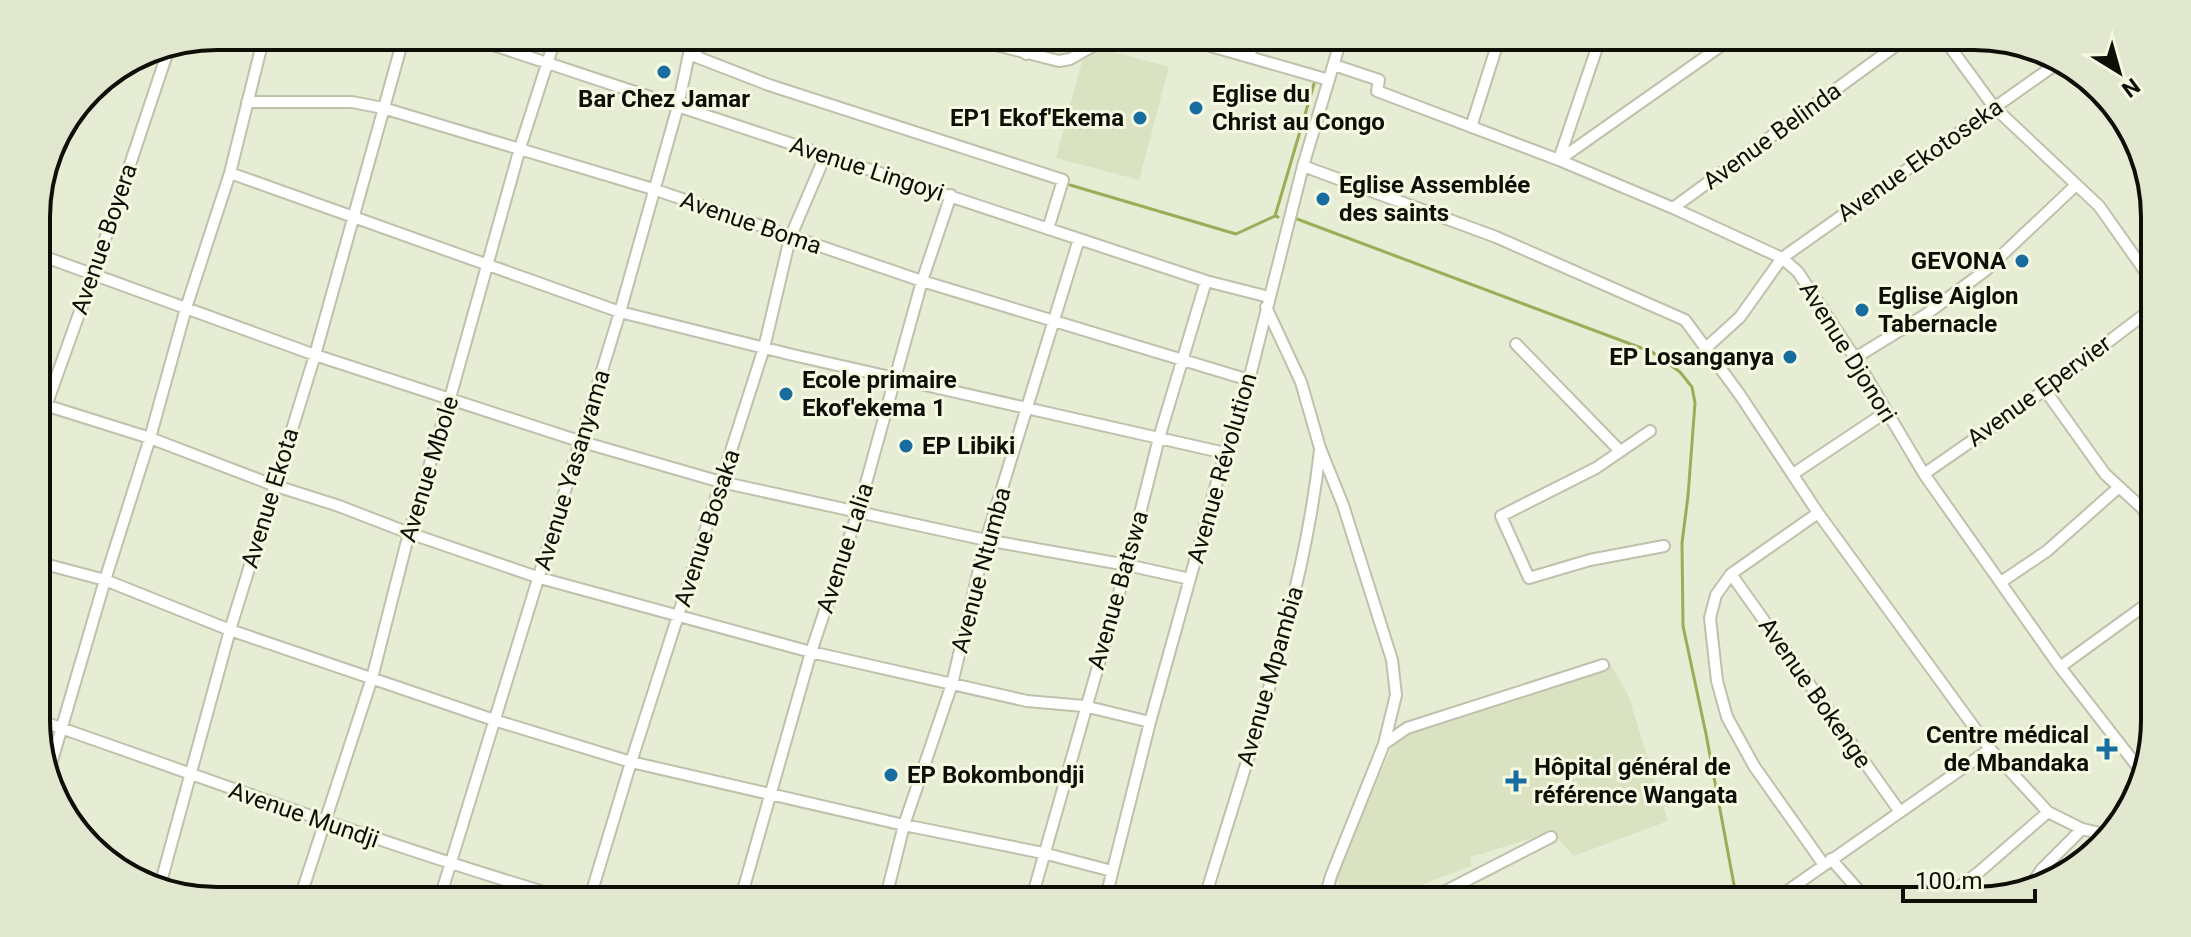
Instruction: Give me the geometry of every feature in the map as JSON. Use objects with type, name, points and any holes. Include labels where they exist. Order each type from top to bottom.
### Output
[{"type":"street","points":[[54,753],[150,438],[186,308],[230,173],[260,50]]},
{"type":"street","name":"Avenue Ekota","points":[[162,877],[230,630],[315,355],[400,50]]},
{"type":"street","name":"Avenue Lingoyi","points":[[506,50],[1267,302]]},
{"type":"street","name":"Avenue Mbole","points":[[303,887],[372,678],[409,533],[551,50]]},
{"type":"street","name":"Avenue Yasanyama","points":[[443,887],[620,312],[678,106],[689,50]]},
{"type":"street","points":[[689,54],[696,50]]},
{"type":"street","points":[[1012,50],[1050,61],[1070,59],[1086,50]]},
{"type":"street","points":[[1025,50],[1026,54]]},
{"type":"street","points":[[1224,50],[1329,80]]},
{"type":"street","points":[[1249,57],[1251,50]]},
{"type":"street","name":"Avenue Révolution","points":[[1108,887],[1150,722],[1225,453],[1249,380],[1303,166],[1338,50]]},
{"type":"street","points":[[1471,127],[1496,50]]},
{"type":"street","points":[[1559,160],[1596,50]]},
{"type":"street","points":[[1559,160],[1714,50]]},
{"type":"street","name":"Avenue Belinda","points":[[1673,208],[1890,50]]},
{"type":"street","points":[[1952,50],[1994,107],[2099,206],[2141,266]]},
{"type":"street","points":[[689,54],[769,85],[1063,180],[1048,229]]},
{"type":"street","name":"Avenue Boyera","points":[[50,391],[93,275],[165,59]]},
{"type":"street","name":"Avenue Djonori","points":[[1334,65],[1379,80],[1377,91],[1559,160],[1782,258],[1798,272],[1855,358],[1924,474],[2060,667],[2135,763]]},
{"type":"street","name":"Avenue Ekotoseka","points":[[1707,347],[1746,309],[1782,258],[2050,68]]},
{"type":"street","name":"Avenue Boma","points":[[247,102],[352,102],[383,108],[653,189],[922,281],[1249,380]]},
{"type":"street","name":"Avenue Bosaka","points":[[593,887],[764,348],[790,238],[825,156]]},
{"type":"street","points":[[1303,166],[1496,237],[1685,320],[1707,347],[1818,513],[1990,749],[2048,812],[2082,829],[2097,832]]},
{"type":"street","points":[[230,173],[620,312],[1225,453]]},
{"type":"street","points":[[1855,358],[1925,315],[1986,270],[2075,186]]},
{"type":"street","name":"Avenue Lalia","points":[[744,887],[811,652],[858,512],[922,281],[951,195]]},
{"type":"street","name":"Avenue Ntumba","points":[[888,887],[904,825],[952,684],[986,540],[1079,239]]},
{"type":"street","points":[[50,259],[315,355],[579,441],[721,482],[986,540],[1190,579]]},
{"type":"street","name":"Avenue Batswa","points":[[1034,887],[1127,565],[1159,438],[1206,281]]},
{"type":"street","points":[[1267,302],[1301,382],[1320,448],[1343,505],[1392,660],[1396,695],[1384,744],[1328,887]]},
{"type":"street","name":"Avenue Epervier","points":[[1924,474],[2141,321]]},
{"type":"street","points":[[1516,344],[1620,451]]},
{"type":"street","points":[[2045,390],[2105,474],[2141,507]]},
{"type":"street","points":[[50,407],[150,438],[273,485],[540,578],[811,652],[1027,701],[1084,706],[1150,722]]},
{"type":"street","points":[[1793,474],[1886,412]]},
{"type":"street","points":[[1650,431],[1596,468],[1502,514],[1529,578],[1590,560],[1664,546]]},
{"type":"street","name":"Avenue Mpambia","points":[[1208,887],[1260,717],[1302,561],[1313,510],[1320,448]]},
{"type":"street","points":[[2001,582],[2047,551],[2119,487]]},
{"type":"street","points":[[1818,513],[1731,574],[1716,595],[1710,618],[1717,681],[1727,717],[1754,766],[1828,862],[1854,887]]},
{"type":"street","points":[[50,565],[105,580],[230,630],[494,720],[631,762],[1112,871]]},
{"type":"street","name":"Avenue Bokenge","points":[[1731,574],[1900,812]]},
{"type":"street","points":[[2060,667],[2141,608]]},
{"type":"street","points":[[1384,744],[1407,728],[1603,665]]},
{"type":"street","name":"Avenue Mundji","points":[[50,724],[324,822],[527,887]]},
{"type":"street","points":[[1793,887],[1990,749]]},
{"type":"street","points":[[1959,887],[2048,812]]},
{"type":"street","points":[[2039,873],[2082,829]]},
{"type":"street","points":[[1461,887],[1551,837]]},
{"type":"shaded area","points":[[1096,50],[1106,50],[1169,67],[1139,180],[1056,158],[1082,61]]},
{"type":"shaded area","name":"Hôpital général de référence Wangata","points":[[1609,661],[1628,695],[1668,821],[1574,856],[1552,832],[1471,857],[1471,866],[1416,887],[1340,887],[1335,875],[1395,741],[1432,719]]},
{"type":"waterway","points":[[1278,217],[1275,216],[1314,84]]},
{"type":"waterway","points":[[1070,185],[1236,234],[1275,216]]},
{"type":"waterway","points":[[1297,219],[1652,352],[1680,372],[1692,387],[1695,403],[1682,543],[1683,626],[1734,887]]},
{"type":"place","name":"Bar Chez Jamar","points":[[664,72]]},
{"type":"place","name":"Eglise du Christ au Congo","points":[[1196,108]]},
{"type":"place","name":"EP1 Ekof'Ekema","points":[[1140,118]]},
{"type":"place","name":"Eglise Assemblée des saints","points":[[1323,199]]},
{"type":"place","name":"GEVONA","points":[[2022,261]]},
{"type":"place","name":"Eglise Aiglon Tabernacle","points":[[1862,310]]},
{"type":"place","name":"EP Losanganya","points":[[1790,357]]},
{"type":"place","name":"Ecole primaire Ekof'ekema 1","points":[[786,394]]},
{"type":"place","name":"EP Libiki","points":[[906,446]]},
{"type":"place","name":"Centre médical de Mbandaka","points":[[2107,749]]},
{"type":"place","name":"EP Bokombondji","points":[[891,775]]},
{"type":"place","name":"Hôpital général de référence Wangata","points":[[1516,781]]}]
